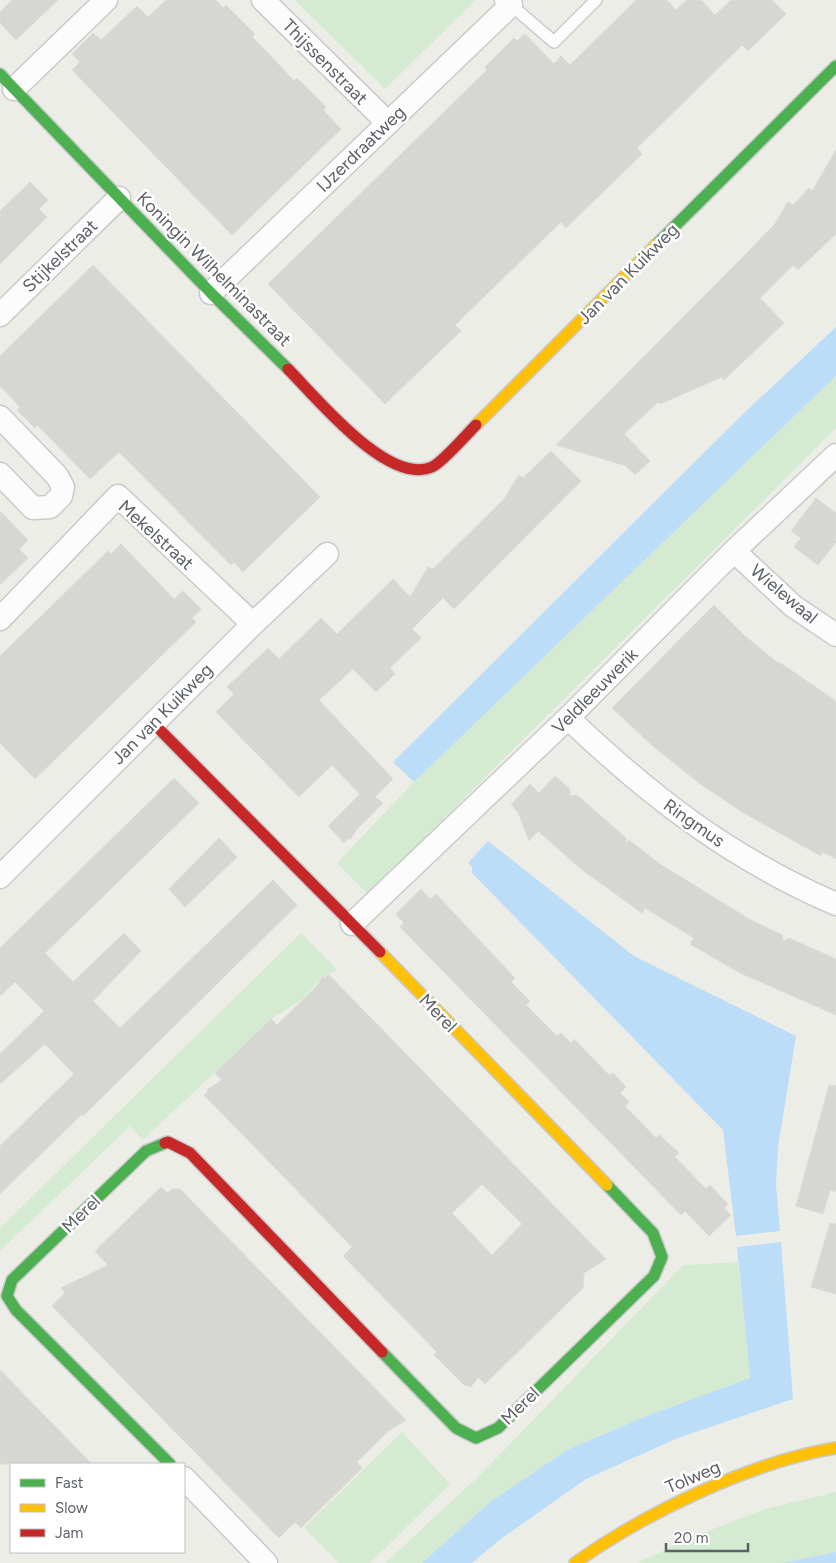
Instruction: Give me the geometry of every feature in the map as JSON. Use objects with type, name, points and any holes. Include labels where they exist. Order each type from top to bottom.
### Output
[{"type":"street","points":[[7,82],[106,0]]},
{"type":"street","name":"Thijssenstraat","points":[[263,0],[388,123]]},
{"type":"street","name":"IJzerdraatweg","points":[[212,293],[388,123],[508,2]]},
{"type":"street","name":"Jan van Kuikweg","points":[[414,472],[434,467],[836,66]]},
{"type":"street","name":"Koningin Wilhelminastraat","points":[[7,82],[212,293],[353,434],[374,453],[390,463],[414,472]]},
{"type":"street","name":"Stijkelstraat","points":[[0,315],[120,198]]},
{"type":"street","points":[[0,417],[57,476],[63,487],[61,496],[50,507],[33,508],[0,474]]},
{"type":"street","name":"Veldleeuwerik","points":[[352,924],[568,718],[734,551],[836,455]]},
{"type":"street","name":"Mekelstraat","points":[[0,619],[118,496],[253,624]]},
{"type":"street","name":"Wielewaal","points":[[734,551],[793,606],[836,636]]},
{"type":"street","name":"Jan van Kuikweg","points":[[0,877],[253,624],[328,554]]},
{"type":"street","name":"Ringmus","points":[[568,718],[622,769],[680,816],[742,856],[807,891],[836,904]]},
{"type":"street","name":"Merel","points":[[153,723],[653,1233],[662,1257],[654,1276],[498,1428],[476,1438],[456,1428],[190,1153],[168,1142],[146,1151],[12,1280],[7,1296],[16,1310],[169,1463]]},
{"type":"street","name":"Tolweg","points":[[575,1563],[601,1543],[682,1499],[806,1452],[836,1448]]},
{"type":"street","points":[[185,1479],[266,1563]]},
{"type":"lane","points":[[508,2],[554,42],[596,0]]},
{"type":"green space","points":[[295,0],[476,0],[385,89]]},
{"type":"green space","points":[[836,376],[836,428],[368,894],[337,863],[414,782]]},
{"type":"green space","points":[[301,933],[338,970],[323,976],[303,999],[271,1019],[143,1140],[130,1126],[0,1251],[0,1228]]},
{"type":"green space","points":[[738,1262],[750,1378],[644,1417],[567,1450],[490,1502],[422,1563],[385,1563],[480,1475],[683,1265]]},
{"type":"green space","points":[[402,1432],[450,1484],[370,1563],[339,1563],[304,1528]]},
{"type":"green space","points":[[836,1492],[836,1552],[783,1563],[637,1563],[695,1536],[765,1509]]},
{"type":"water","points":[[836,327],[836,376],[414,782],[393,762],[744,413]]},
{"type":"water","points":[[488,841],[634,956],[796,1036],[778,1147],[776,1185],[780,1231],[736,1236],[723,1130],[472,873],[472,867],[468,863]]},
{"type":"water","points":[[781,1242],[793,1399],[678,1438],[586,1479],[498,1541],[472,1563],[422,1563],[490,1502],[567,1450],[644,1417],[750,1378],[737,1247]]},
{"type":"water","points":[[836,1552],[836,1563],[783,1563]]},
{"type":"building","points":[[12,0],[58,0],[16,40],[0,23],[0,12]]},
{"type":"building","points":[[166,0],[216,0],[223,8],[226,5],[255,34],[252,37],[294,81],[297,78],[326,107],[323,110],[341,129],[232,235],[72,70],[80,62],[72,54],[93,33],[101,40],[137,6],[148,17]]},
{"type":"building","points":[[636,0],[667,0],[676,10],[687,0],[701,0],[715,15],[731,0],[772,0],[786,14],[748,51],[742,45],[637,148],[642,154],[566,228],[561,222],[455,325],[461,331],[385,404],[268,284],[487,70],[485,67],[514,38],[517,41],[525,34],[554,64],[561,56],[570,65]]},
{"type":"building","points":[[836,150],[836,234],[798,270],[793,265],[760,298],[784,323],[724,380],[722,377],[660,404],[658,402],[624,434],[650,461],[635,475],[626,466],[556,445],[775,224],[788,202],[793,205],[809,188],[812,191]]},
{"type":"building","points":[[30,182],[48,200],[39,209],[47,217],[0,264],[0,211]]},
{"type":"building","points":[[93,265],[320,497],[243,572],[234,562],[231,565],[119,452],[90,479],[37,425],[35,428],[17,410],[20,407],[0,386],[0,356]]},
{"type":"building","points":[[551,451],[581,481],[454,609],[443,598],[412,629],[421,638],[390,668],[395,674],[376,692],[353,669],[319,700],[393,779],[375,797],[383,803],[357,829],[350,840],[348,838],[344,843],[328,826],[360,794],[332,765],[299,797],[216,712],[234,694],[227,687],[268,648],[279,659],[321,618],[337,634],[393,579],[410,597],[428,567],[433,569],[504,499],[519,475],[523,478]]},
{"type":"building","points":[[816,498],[836,513],[836,542],[818,565],[794,547],[801,538],[791,531]]},
{"type":"building","points":[[0,511],[28,540],[19,549],[28,558],[0,585]]},
{"type":"building","points":[[121,544],[174,599],[183,591],[201,609],[192,618],[196,622],[35,779],[0,743],[0,656],[108,551],[111,554]]},
{"type":"building","points":[[714,605],[745,636],[778,663],[836,701],[836,859],[823,852],[821,856],[742,812],[699,783],[654,747],[612,708]]},
{"type":"building","points":[[555,776],[570,789],[570,796],[577,795],[626,838],[626,844],[629,840],[660,864],[749,919],[782,935],[783,941],[789,938],[836,959],[836,1015],[740,973],[690,944],[694,938],[645,908],[642,913],[581,869],[538,831],[529,841],[518,812],[511,805],[530,784],[539,793]]},
{"type":"building","points":[[174,778],[199,803],[45,953],[73,982],[124,933],[141,951],[93,1001],[120,1028],[273,880],[297,905],[83,1116],[82,1114],[0,1194],[0,1146],[74,1074],[45,1044],[0,1084],[0,1054],[44,1011],[15,982],[0,996],[0,948]]},
{"type":"building","points":[[219,838],[237,857],[185,907],[169,889]]},
{"type":"building","points":[[421,889],[430,899],[436,894],[515,978],[511,982],[530,1001],[526,1005],[557,1036],[561,1033],[571,1043],[574,1039],[609,1075],[613,1073],[626,1087],[620,1093],[629,1102],[625,1106],[656,1138],[660,1135],[679,1153],[675,1157],[706,1189],[710,1185],[728,1204],[724,1208],[731,1215],[709,1236],[685,1211],[681,1215],[400,927],[404,923],[396,914]]},
{"type":"building","points":[[328,974],[606,1259],[584,1273],[583,1288],[485,1384],[478,1377],[471,1387],[465,1386],[434,1355],[437,1352],[343,1256],[352,1247],[204,1095],[208,1092],[207,1090],[222,1080],[215,1073],[271,1019],[277,1025],[316,987],[323,976],[325,978]],"holes":[[[482,1184],[522,1224],[492,1255],[452,1213]]]},
{"type":"building","points":[[829,1085],[836,1086],[836,1192],[830,1190],[823,1214],[796,1206]]},
{"type":"building","points":[[161,1187],[167,1193],[172,1189],[180,1189],[406,1420],[388,1431],[357,1462],[362,1468],[301,1528],[295,1522],[279,1538],[52,1306],[65,1293],[61,1288],[108,1265],[95,1251]]},
{"type":"building","points":[[830,1223],[836,1224],[836,1294],[811,1287]]},
{"type":"building","points":[[0,1370],[91,1463],[0,1464]]},
{"type":"traffic: fast","points":[[657,244],[836,66]]},
{"type":"traffic: fast","points":[[0,74],[211,293],[288,369]]},
{"type":"traffic: fast","points":[[165,1143],[146,1151],[12,1280],[7,1296],[16,1310],[169,1463]]},
{"type":"traffic: fast","points":[[382,1352],[456,1428],[476,1438],[498,1428],[654,1276],[662,1257],[653,1233],[607,1185]]},
{"type":"traffic: slow","points":[[476,425],[657,244]]},
{"type":"traffic: slow","points":[[380,952],[607,1185]]},
{"type":"traffic: slow","points":[[575,1563],[633,1526],[700,1492],[769,1465],[836,1448]]},
{"type":"traffic: jam","points":[[288,369],[354,436],[395,464],[414,469],[432,467],[448,454],[476,425]]},
{"type":"traffic: jam","points":[[153,723],[380,952]]},
{"type":"traffic: jam","points":[[165,1143],[168,1142],[190,1153],[382,1352]]}]
